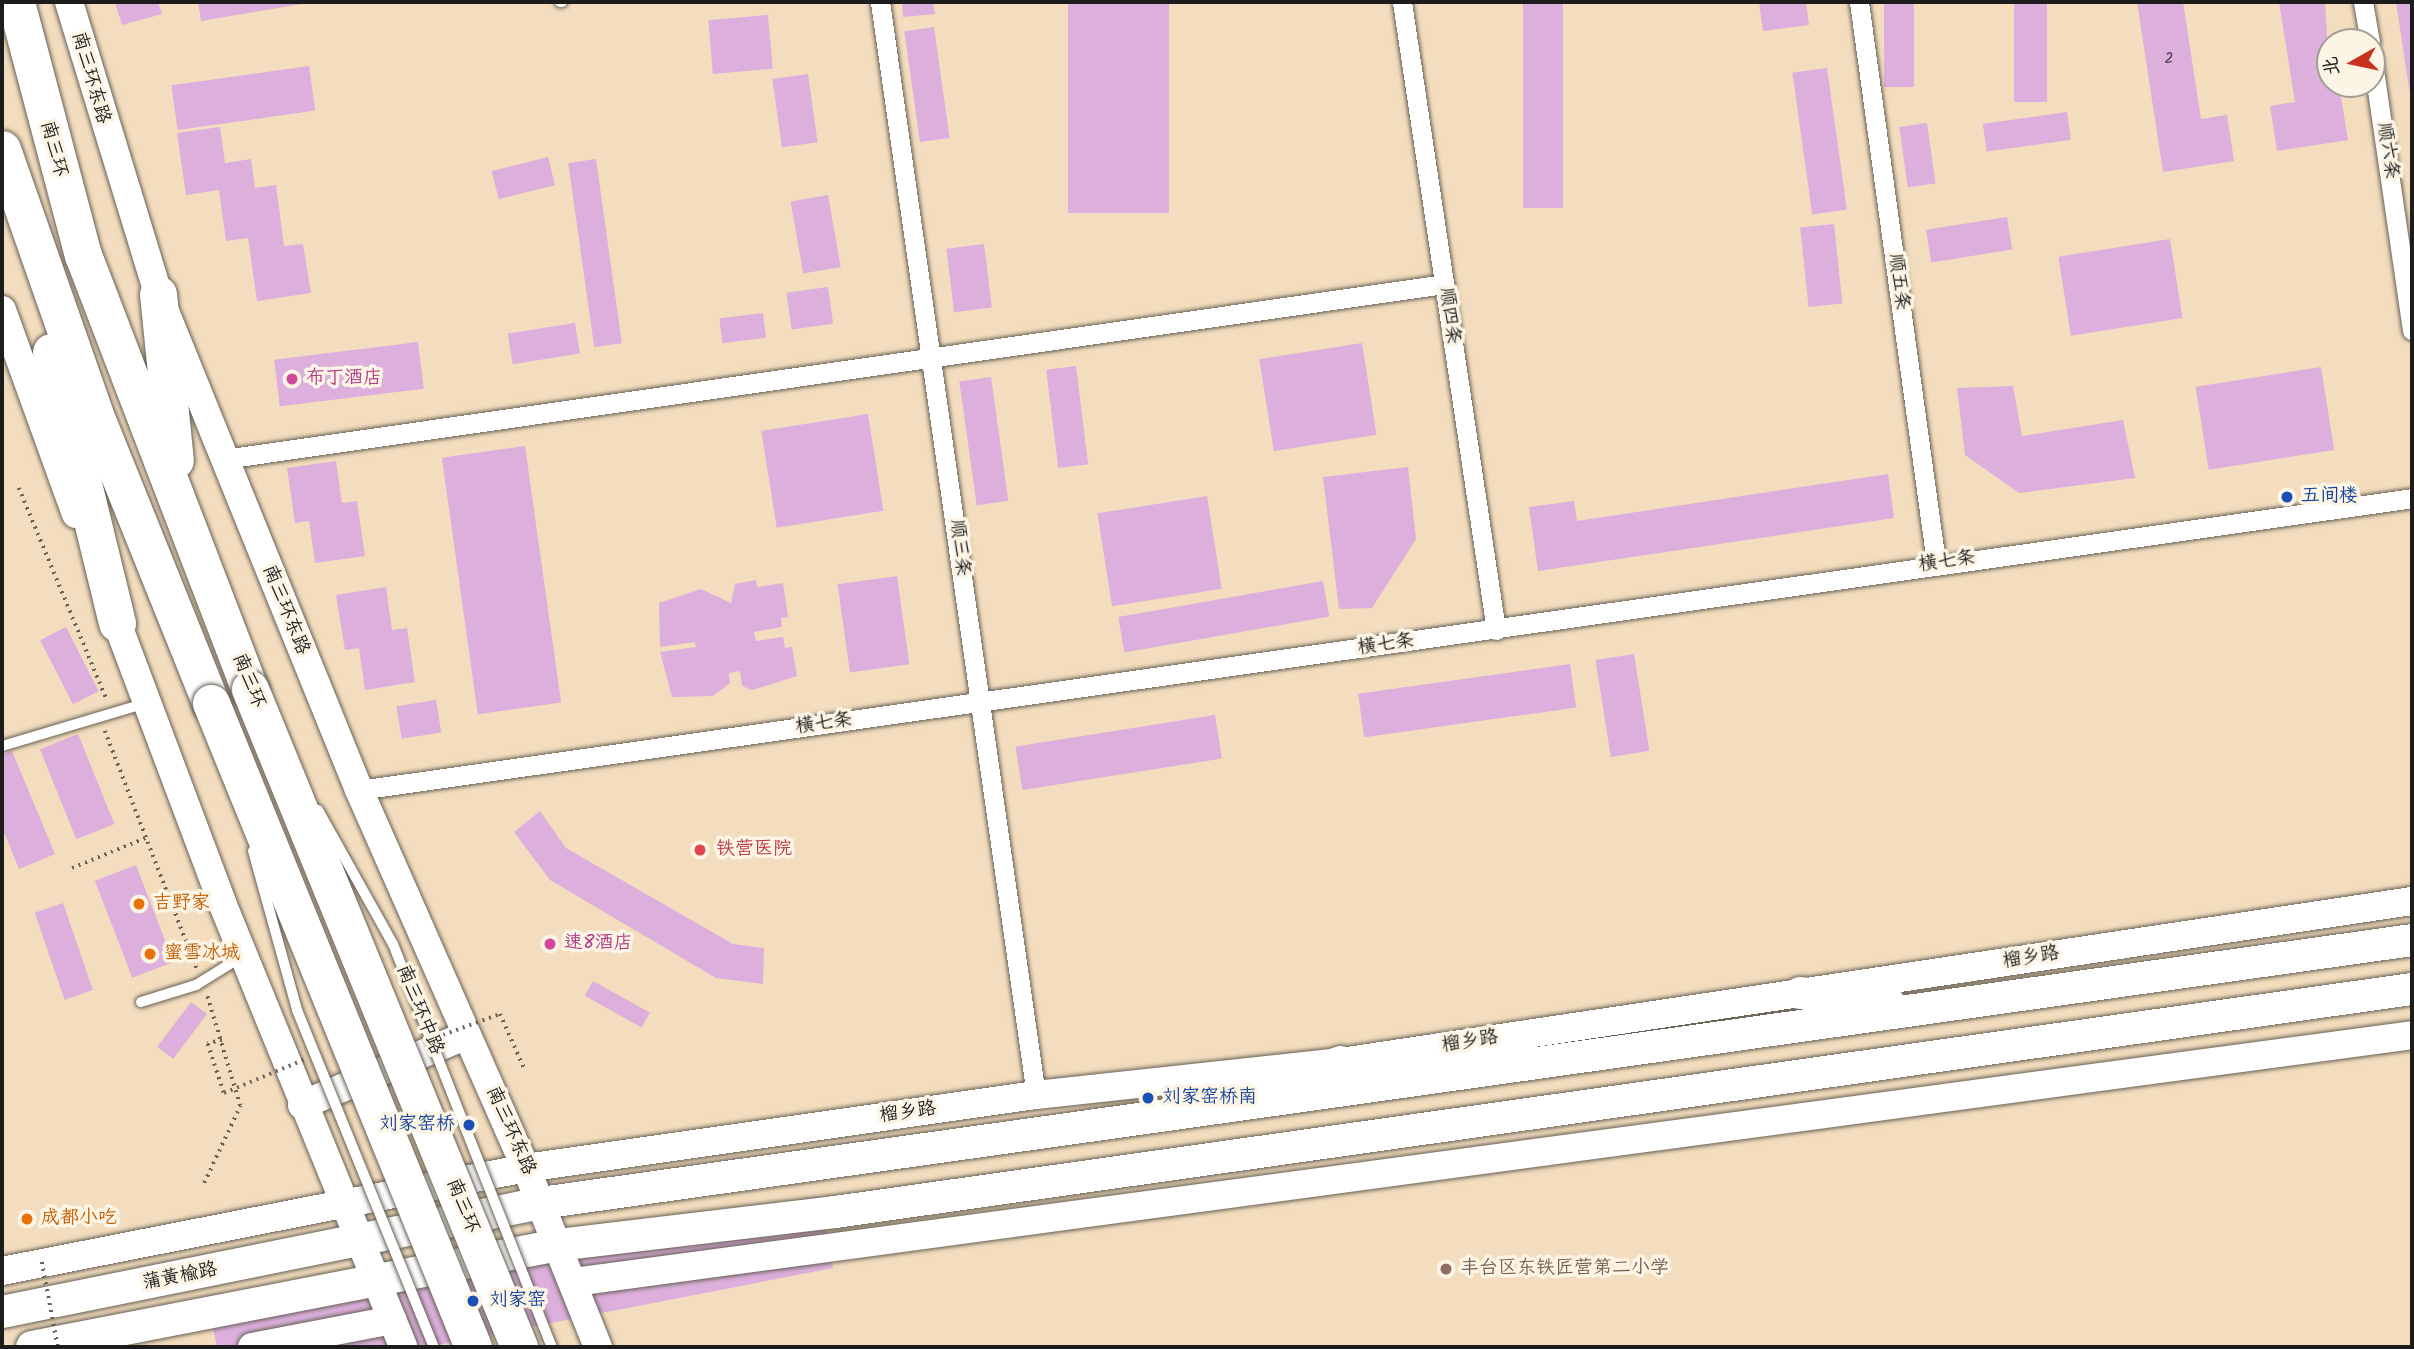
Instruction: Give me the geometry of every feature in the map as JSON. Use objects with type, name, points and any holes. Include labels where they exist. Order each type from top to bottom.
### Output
[{"type":"highway","name":"南三环","points":[[16,2],[83,255],[250,689],[519,1347]]},
{"type":"highway","points":[[5,162],[117,623]]},
{"type":"highway","points":[[5,162],[211,703],[473,1347]]},
{"type":"highway","points":[[158,294],[180,506]]},
{"type":"main road","name":"榴乡路","points":[[359,1241],[541,1203],[2412,940]]},
{"type":"main road","points":[[32,1347],[558,1245],[835,1212],[2412,989]]},
{"type":"main road","points":[[1800,993],[1939,1007]]},
{"type":"main road","points":[[1204,1110],[1341,1062]]},
{"type":"main road","name":"蒲黄榆路","points":[[2,1312],[359,1241]]},
{"type":"street","name":"南三环东路","points":[[69,2],[158,294],[359,790],[558,1245]]},
{"type":"street","name":"顺三条","points":[[880,2],[934,360],[979,702],[1036,1094]]},
{"type":"street","name":"顺四条","points":[[1402,2],[1496,630]]},
{"type":"street","name":"顺五条","points":[[1860,2],[1936,563]]},
{"type":"street","points":[[2363,2],[2368,28]]},
{"type":"street","name":"顺六条","points":[[2381,98],[2404,201],[2412,330]]},
{"type":"street","points":[[224,459],[934,360],[1445,284]]},
{"type":"street","points":[[2,310],[243,956],[403,1347]]},
{"type":"street","name":"横七条","points":[[359,790],[1496,630],[1936,563],[2412,498]]},
{"type":"street","name":"榴乡路","points":[[2,1271],[526,1168],[1036,1094],[1341,1062],[2412,901]]},
{"type":"street","points":[[302,1105],[467,1035]]},
{"type":"street","points":[[574,1282],[2412,1035]]},
{"type":"street","points":[[558,1245],[598,1347]]},
{"type":"street","points":[[252,1347],[392,1320]]},
{"type":"lane","points":[[250,689],[304,786]]},
{"type":"lane","points":[[2,746],[101,721],[147,703]]},
{"type":"lane","points":[[211,703],[245,823]]},
{"type":"lane","name":"南三环中路","points":[[311,798],[393,944],[552,1347]]},
{"type":"lane","points":[[249,836],[297,1010],[434,1347]]},
{"type":"lane","points":[[141,1002],[202,981],[243,956]]},
{"type":"path","points":[[19,488],[107,697],[101,721],[202,981],[240,1106],[204,1183]]},
{"type":"path","points":[[72,868],[148,837]]},
{"type":"path","points":[[500,1014],[525,1070]]},
{"type":"path","points":[[222,1040],[208,1044],[224,1093]]},
{"type":"path","points":[[42,1262],[58,1347]]},
{"type":"building","points":[[115,2],[158,2],[162,14],[122,25]]},
{"type":"building","points":[[198,2],[308,2],[308,3],[201,21]]},
{"type":"building","points":[[902,2],[933,2],[935,14],[903,17]]},
{"type":"building","points":[[1068,2],[1169,2],[1169,213],[1068,213]]},
{"type":"building","points":[[1523,2],[1563,2],[1563,208],[1523,208]]},
{"type":"building","points":[[1759,2],[1806,2],[1809,25],[1763,31]]},
{"type":"building","points":[[1884,2],[1914,2],[1914,87],[1884,87]]},
{"type":"building","points":[[2014,2],[2047,2],[2047,102],[2014,102]]},
{"type":"building","points":[[2137,2],[2183,2],[2201,119],[2227,115],[2234,161],[2163,172]]},
{"type":"building","points":[[2279,2],[2325,2],[2327,28],[2316,28],[2316,98],[2341,98],[2348,140],[2277,151],[2270,106],[2295,102]]},
{"type":"building","points":[[2396,2],[2412,2],[2412,101],[2411,101]]},
{"type":"building","points":[[768,15],[773,69],[713,74],[708,20]]},
{"type":"building","points":[[934,27],[950,138],[920,142],[904,31]]},
{"type":"building","points":[[309,66],[315,111],[178,130],[171,85]]},
{"type":"building","points":[[1827,68],[1847,210],[1812,214],[1792,73]]},
{"type":"building","points":[[808,74],[818,142],[782,147],[772,79]]},
{"type":"building","points":[[2067,112],[2071,140],[1987,152],[1983,124]]},
{"type":"building","points":[[1927,123],[1935,183],[1908,187],[1899,127]]},
{"type":"building","points":[[220,127],[225,163],[251,159],[255,188],[276,185],[284,246],[303,244],[311,293],[257,301],[248,238],[226,241],[219,190],[186,195],[177,133]]},
{"type":"building","points":[[548,157],[555,185],[499,199],[492,171]]},
{"type":"building","points":[[596,159],[622,343],[594,347],[568,163]]},
{"type":"building","points":[[828,195],[841,267],[803,273],[791,202]]},
{"type":"building","points":[[2007,217],[2012,250],[1931,262],[1926,230]]},
{"type":"building","points":[[1834,224],[1842,304],[1809,307],[1800,228]]},
{"type":"building","points":[[2170,239],[2183,318],[2071,336],[2058,257]]},
{"type":"building","points":[[984,244],[992,308],[954,312],[946,249]]},
{"type":"building","points":[[828,287],[833,324],[792,329],[786,293]]},
{"type":"building","points":[[763,313],[766,338],[722,343],[719,318]]},
{"type":"building","points":[[575,323],[580,354],[513,364],[508,334]]},
{"type":"building","points":[[418,342],[424,389],[280,406],[274,360]]},
{"type":"building","points":[[1362,343],[1377,435],[1274,451],[1259,359]]},
{"type":"building","points":[[1076,366],[1088,464],[1058,468],[1046,370]]},
{"type":"building","points":[[2321,367],[2334,450],[2209,470],[2196,387]]},
{"type":"building","points":[[991,377],[1008,501],[977,505],[959,381]]},
{"type":"building","points":[[2013,386],[2022,436],[2123,420],[2135,478],[2019,493],[1965,455],[1957,388]]},
{"type":"building","points":[[868,414],[883,511],[777,528],[761,431]]},
{"type":"building","points":[[525,446],[561,702],[478,714],[442,458]]},
{"type":"building","points":[[336,461],[342,503],[357,501],[365,556],[315,563],[309,521],[295,523],[287,468]]},
{"type":"building","points":[[1408,467],[1416,539],[1372,608],[1339,609],[1323,477]]},
{"type":"building","points":[[1888,474],[1894,518],[1538,571],[1529,507],[1574,501],[1577,521]]},
{"type":"building","points":[[1207,496],[1222,589],[1112,606],[1097,513]]},
{"type":"building","points":[[897,576],[909,664],[850,672],[838,584]]},
{"type":"building","points":[[756,580],[757,587],[783,583],[788,617],[781,618],[782,627],[754,632],[756,641],[783,637],[785,648],[792,647],[797,676],[752,690],[742,686],[740,671],[729,673],[730,683],[713,696],[672,697],[660,652],[696,647],[695,642],[660,647],[659,603],[701,589],[731,603],[735,584]]},
{"type":"building","points":[[1323,581],[1329,616],[1124,653],[1118,617]]},
{"type":"building","points":[[386,587],[392,630],[407,628],[415,682],[365,690],[359,648],[345,650],[336,595]]},
{"type":"building","points":[[66,627],[99,691],[73,704],[40,640]]},
{"type":"building","points":[[1634,654],[1649,751],[1611,757],[1595,660]]},
{"type":"building","points":[[1570,664],[1576,708],[1364,737],[1358,694]]},
{"type":"building","points":[[436,700],[441,733],[402,739],[396,706]]},
{"type":"building","points":[[1215,715],[1222,758],[1022,790],[1015,747]]},
{"type":"building","points":[[78,734],[114,824],[76,839],[40,749]]},
{"type":"building","points":[[12,751],[55,854],[19,869],[2,827],[2,755]]},
{"type":"building","points":[[540,811],[566,848],[733,944],[764,948],[763,984],[716,978],[550,880],[514,832]]},
{"type":"building","points":[[136,865],[173,962],[132,978],[95,881]]},
{"type":"building","points":[[63,903],[93,990],[65,1000],[35,913]]},
{"type":"building","points":[[593,981],[650,1013],[642,1027],[585,996]]},
{"type":"building","points":[[191,1002],[207,1014],[173,1059],[157,1047]]},
{"type":"building","points":[[819,1196],[833,1268],[427,1347],[217,1347],[210,1314]]},
{"type":"place","name":"布丁酒店","points":[[292,379]]},
{"type":"place","name":"五间楼","points":[[2287,497]]},
{"type":"place","name":"铁营医院","points":[[700,850]]},
{"type":"place","name":"吉野家","points":[[139,904]]},
{"type":"place","name":"速8酒店","points":[[550,944]]},
{"type":"place","name":"蜜雪冰城","points":[[150,954]]},
{"type":"place","name":"刘家窑桥南","points":[[1148,1098]]},
{"type":"place","name":"刘家窑桥","points":[[469,1125]]},
{"type":"place","name":"成都小吃","points":[[27,1219]]},
{"type":"place","name":"丰台区东铁匠营第二小学","points":[[1446,1269]]},
{"type":"place","name":"刘家窑","points":[[473,1301]]}]
